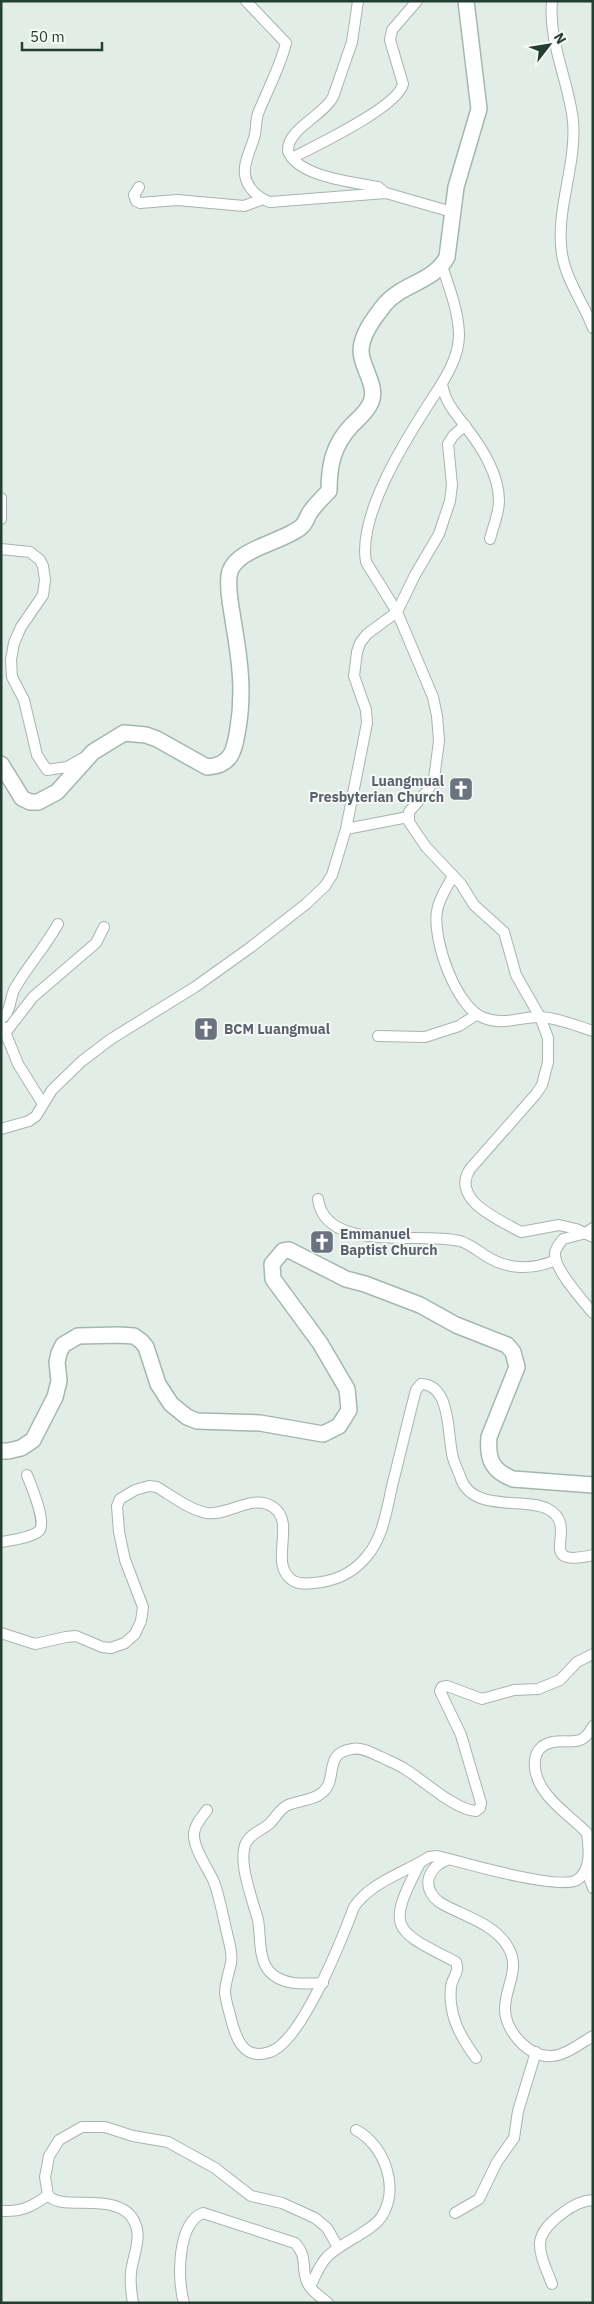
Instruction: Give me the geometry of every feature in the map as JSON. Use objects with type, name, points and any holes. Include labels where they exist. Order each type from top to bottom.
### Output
[{"type":"street","points":[[246,1],[286,43],[257,117],[255,136],[245,166],[246,180],[254,192],[270,202],[386,193],[452,212]]},
{"type":"street","points":[[358,1],[352,42],[335,93],[328,105],[292,136],[288,146],[292,158],[300,167],[313,172],[378,187],[386,193]]},
{"type":"street","points":[[292,158],[350,127],[398,96],[403,84],[390,40],[392,30],[417,1]]},
{"type":"street","points":[[1,549],[30,552],[40,560],[44,572],[43,595],[21,627],[14,643],[11,660],[12,677],[24,700],[37,755],[46,770],[67,767],[124,733],[146,735],[157,739],[207,767],[224,764],[231,757],[235,750],[242,698],[242,673],[229,591],[230,571],[234,562],[242,556],[284,538],[301,527],[307,521],[310,511],[329,491],[329,474],[335,448],[372,401],[372,391],[361,353],[364,336],[377,315],[392,297],[425,279],[442,266],[450,246],[456,187],[479,109],[466,1]]},
{"type":"street","points":[[552,1],[555,37],[573,122],[561,236],[562,255],[593,328]]},
{"type":"street","points":[[139,187],[134,195],[140,203],[177,200],[244,206],[263,199]]},
{"type":"street","points":[[442,266],[454,303],[459,333],[454,358],[442,384],[403,446],[386,478],[374,508],[366,540],[366,562],[397,612],[433,698],[439,741],[434,779],[428,790],[409,812],[409,822],[426,847],[461,884],[474,905],[504,932],[516,975],[540,1017],[548,1038],[548,1062],[542,1085],[470,1170],[466,1176],[466,1192],[479,1207],[521,1232],[559,1224],[591,1233]]},
{"type":"street","points":[[442,384],[446,400],[465,425],[489,463],[496,482],[499,502],[490,539]]},
{"type":"street","points":[[1,1129],[29,1121],[52,1090],[82,1062],[111,1040],[195,987],[251,947],[316,896],[332,875],[346,829],[367,722],[366,710],[354,676],[357,652],[360,643],[367,634],[397,612],[414,575],[439,534],[450,501],[452,485],[448,444],[453,436],[465,425]]},
{"type":"street","points":[[1,498],[3,507],[1,519]]},
{"type":"street","points":[[1,764],[22,798],[30,802],[38,802],[57,792],[93,752]]},
{"type":"street","points":[[346,829],[408,817]]},
{"type":"street","points":[[453,876],[441,897],[436,912],[438,934],[445,964],[468,1008],[476,1015],[490,1020],[504,1022],[540,1017],[593,1031]]},
{"type":"street","points":[[1,1019],[8,1012],[14,990],[46,946],[58,924]]},
{"type":"street","points":[[43,1104],[18,1064],[4,1028],[39,992],[96,943],[104,927]]},
{"type":"street","points":[[378,1036],[425,1037],[459,1026],[476,1015]]},
{"type":"street","points":[[318,1199],[319,1210],[338,1228],[358,1236],[406,1236],[459,1241],[469,1244],[500,1264],[520,1267],[543,1265],[556,1260]]},
{"type":"street","points":[[591,1233],[563,1239],[556,1248],[556,1260],[571,1286],[593,1313]]},
{"type":"street","points":[[1,1451],[21,1448],[33,1440],[55,1397],[59,1381],[57,1362],[63,1345],[78,1336],[134,1336],[141,1341],[150,1358],[152,1370],[158,1384],[172,1404],[187,1417],[197,1421],[260,1423],[323,1434],[339,1426],[349,1410],[347,1389],[320,1343],[273,1279],[272,1264],[283,1251],[289,1250],[346,1279],[365,1284],[420,1305],[451,1323],[507,1345],[513,1352],[517,1367],[489,1437],[488,1448],[491,1463],[503,1475],[513,1479],[593,1485]]},
{"type":"street","points":[[1,1634],[35,1644],[66,1636],[76,1636],[102,1647],[111,1648],[125,1643],[135,1634],[141,1621],[143,1607],[126,1560],[119,1532],[117,1506],[120,1499],[135,1490],[148,1486],[157,1487],[207,1513],[217,1513],[256,1502],[266,1503],[275,1508],[282,1517],[284,1569],[292,1580],[300,1584],[334,1580],[349,1573],[368,1556],[379,1536],[416,1390],[421,1384],[429,1384],[438,1390],[442,1401],[453,1458],[462,1482],[469,1490],[478,1496],[502,1503],[530,1505],[549,1510],[561,1522],[563,1528],[558,1546],[561,1554],[572,1558],[593,1555]]},
{"type":"street","points":[[1,1542],[38,1532],[41,1528],[42,1519],[27,1475]]},
{"type":"street","points":[[322,1983],[294,1983],[281,1979],[270,1972],[264,1963],[258,1920],[246,1877],[244,1847],[247,1840],[268,1825],[286,1806],[307,1800],[322,1792],[327,1786],[335,1758],[343,1752],[354,1748],[368,1751],[404,1768],[456,1803],[476,1811],[481,1803],[461,1736],[442,1698],[440,1691],[442,1687],[447,1686],[487,1699],[514,1690],[538,1689],[560,1680],[577,1662],[593,1654]]},
{"type":"street","points":[[593,1726],[581,1740],[554,1742],[544,1745],[537,1752],[534,1760],[535,1772],[545,1792],[587,1833],[589,1876],[593,1888]]},
{"type":"street","points":[[207,1810],[197,1823],[194,1834],[197,1847],[214,1883],[231,1949],[232,1961],[225,1993],[235,2036],[245,2051],[256,2055],[270,2052],[291,2036],[322,1983],[354,1907],[369,1889],[429,1857],[437,1856],[514,1875],[566,1882],[577,1880],[584,1872],[588,1861]]},
{"type":"street","points":[[449,1859],[440,1862],[431,1871],[428,1877],[430,1891],[433,1897],[447,1907],[489,1927],[513,1956],[514,1971],[506,2001],[506,2019],[517,2038],[536,2052],[552,2056],[563,2053],[593,2036]]},
{"type":"street","points":[[420,1862],[400,1905],[401,1924],[408,1936],[456,1962],[458,1968],[457,1975],[451,1984],[452,2015],[463,2041],[476,2058]]},
{"type":"street","points":[[455,2214],[479,2198],[497,2162],[514,2138],[518,2111],[536,2052]]},
{"type":"street","points":[[133,2303],[130,2284],[138,2234],[135,2221],[128,2213],[117,2206],[99,2203],[54,2201],[48,2196],[45,2177],[49,2156],[59,2140],[74,2130],[97,2125],[144,2138],[168,2142],[215,2168],[251,2196],[282,2203],[315,2218],[327,2228],[338,2247]]},
{"type":"street","points":[[310,2287],[326,2258],[338,2247],[382,2217],[389,2197],[388,2178],[384,2160],[371,2140],[356,2130]]},
{"type":"street","points":[[1,2211],[17,2212],[28,2209],[48,2196]]},
{"type":"street","points":[[552,2284],[542,2259],[540,2246],[546,2225],[573,2205],[593,2200]]},
{"type":"street","points":[[184,2303],[181,2291],[182,2250],[188,2226],[196,2215],[202,2212],[295,2243],[303,2253],[305,2276],[310,2287],[328,2303]]},
{"type":"place","name":"Luangmual Presbyterian Church","points":[[461,789]]},
{"type":"place","name":"BCM Luangmual","points":[[206,1029]]},
{"type":"place","name":"Emmanuel Baptist Church","points":[[322,1242]]}]
